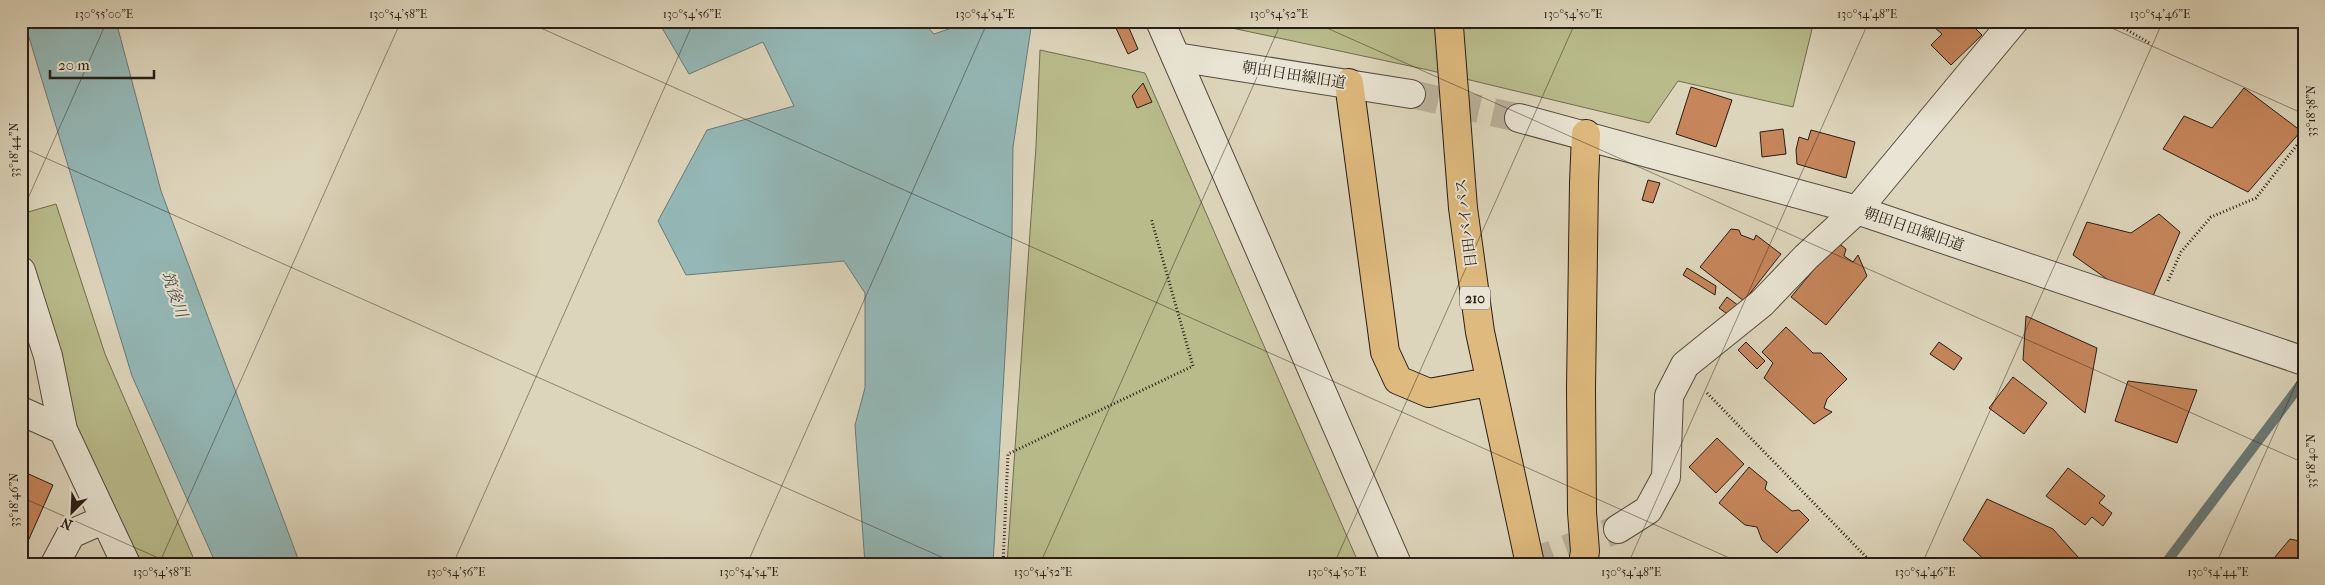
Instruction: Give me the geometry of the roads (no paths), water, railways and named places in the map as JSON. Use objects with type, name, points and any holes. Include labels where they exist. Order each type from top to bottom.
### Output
[{"type":"highway","name":"日田バイパス","points":[[1449,28],[1463,208],[1480,332],[1530,564]]},
{"type":"highway","points":[[1349,83],[1385,352],[1398,380],[1429,393],[1490,382]]},
{"type":"highway","points":[[1583,564],[1585,551],[1582,512],[1581,379],[1586,134]]},
{"type":"street","points":[[1160,21],[1397,564]]},
{"type":"street","points":[[1618,529],[1648,510],[1666,477],[1669,396],[1685,365],[1762,303],[1806,257],[1857,210],[2014,21]]},
{"type":"street","name":"朝田日田線旧道","points":[[1176,57],[1411,94]]},
{"type":"street","name":"朝田日田線旧道","points":[[1519,118],[1586,134],[1857,210],[2302,360]]},
{"type":"street","points":[[21,272],[48,356],[62,430],[126,564]]},
{"type":"street","points":[[21,411],[62,430]]},
{"type":"street","points":[[55,564],[71,534],[104,519]]},
{"type":"water","name":"筑後川","points":[[24,21],[116,21],[161,191],[300,564],[216,564],[132,376]]},
{"type":"water","points":[[658,21],[922,21],[934,34],[972,21],[1032,21],[1013,147],[1012,234],[993,564],[865,564],[855,425],[865,388],[865,293],[844,261],[686,275],[658,221],[707,130],[794,106],[763,42],[689,74]]},
{"type":"waterway","points":[[2165,564],[2304,380]]},
{"type":"tunnel","points":[[1411,94],[1519,118]]},
{"type":"tunnel","points":[[1527,564],[1618,529]]}]
